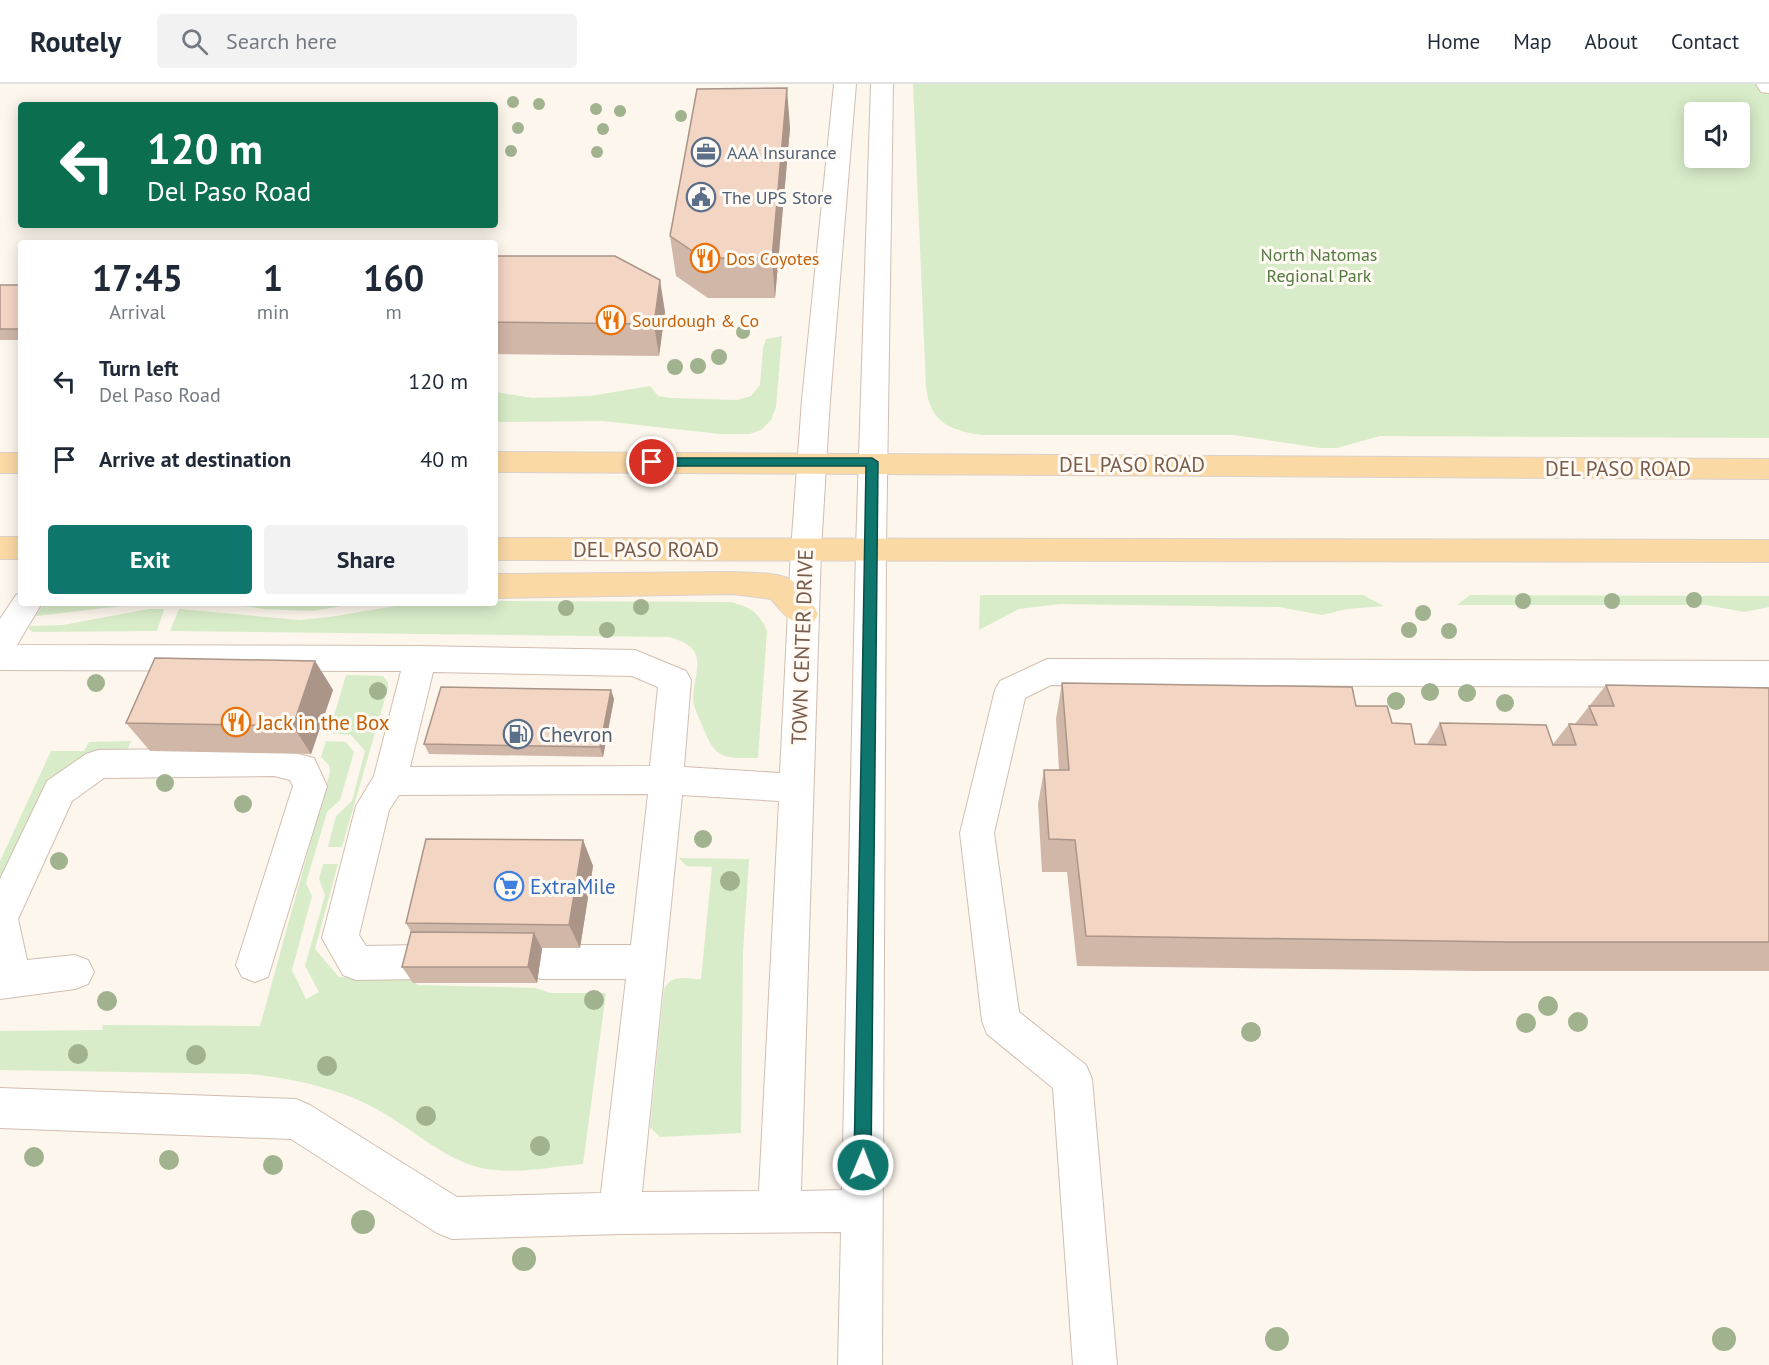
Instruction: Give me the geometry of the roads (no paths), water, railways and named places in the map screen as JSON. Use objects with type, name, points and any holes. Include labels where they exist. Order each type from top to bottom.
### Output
[{"type":"main road","name":"DEL PASO ROAD","points":[[498,462],[872,462],[1769,469]]},
{"type":"main road","points":[[0,463],[18,463]]},
{"type":"main road","points":[[0,548],[18,548]]},
{"type":"main road","name":"DEL PASO ROAD","points":[[498,549],[1769,551]]},
{"type":"main road","points":[[498,586],[733,583],[780,588],[803,614]]},
{"type":"street","name":"TOWN CENTER DRIVE","points":[[780,1212],[811,462],[845,84]]},
{"type":"street","points":[[860,1365],[872,462],[882,84]]},
{"type":"street","points":[[0,645],[25,606]]},
{"type":"street","points":[[0,657],[420,659],[635,663],[675,680],[619,1213]]},
{"type":"street","points":[[419,962],[356,963],[340,938],[373,806],[390,781],[420,659]]},
{"type":"street","points":[[1095,1365],[1072,1079],[1001,1021],[977,833],[1011,690],[1047,672],[1769,674]]},
{"type":"street","points":[[75,972],[4,950],[58,791],[98,764],[274,762],[302,768],[310,786],[255,965]]},
{"type":"street","points":[[390,781],[666,780],[796,788]]},
{"type":"street","points":[[541,962],[646,962]]},
{"type":"street","points":[[0,1108],[296,1119],[452,1218],[619,1213],[862,1211]]},
{"type":"place","name":"AAA Insurance","points":[[706,152]]},
{"type":"place","name":"The UPS Store","points":[[701,197]]},
{"type":"place","name":"Dos Coyotes","points":[[705,258]]},
{"type":"place","name":"Sourdough & Co","points":[[611,320]]},
{"type":"place","name":"Jack in the Box","points":[[236,722]]},
{"type":"place","name":"Chevron","points":[[518,734]]},
{"type":"place","name":"ExtraMile","points":[[509,886]]},
{"type":"park label","name":"North Natomas Regional Park","points":[[1319,264]]}]
